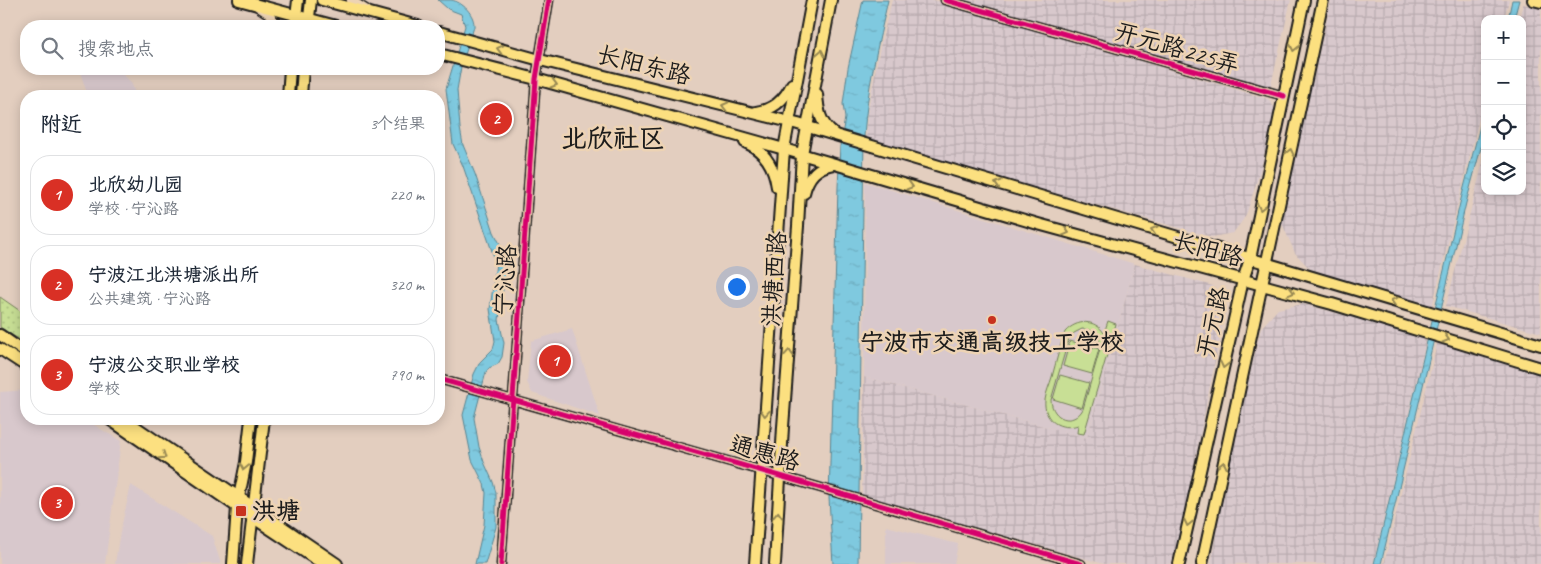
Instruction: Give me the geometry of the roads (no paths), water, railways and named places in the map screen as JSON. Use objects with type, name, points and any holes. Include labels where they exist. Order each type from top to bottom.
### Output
[{"type":"main road","points":[[239,0],[296,15],[304,20]]},
{"type":"main road","points":[[296,20],[298,0]]},
{"type":"main road","points":[[308,20],[311,0]]},
{"type":"main road","points":[[322,0],[395,20]]},
{"type":"main road","name":"洪塘西路","points":[[755,564],[784,149],[812,0]]},
{"type":"main road","name":"洪塘西路","points":[[775,564],[802,154],[831,0]]},
{"type":"main road","name":"开元路","points":[[1179,564],[1243,280],[1250,259],[1304,0]]},
{"type":"main road","name":"开元路","points":[[1202,564],[1265,263],[1323,0]]},
{"type":"main road","points":[[1533,0],[1541,2]]},
{"type":"main road","name":"长阳东路","points":[[445,34],[540,60],[751,112],[838,136]]},
{"type":"main road","name":"长阳东路","points":[[445,56],[536,79],[836,164]]},
{"type":"main road","points":[[751,112],[767,110],[783,99],[798,72]]},
{"type":"main road","points":[[288,90],[290,75]]},
{"type":"main road","points":[[301,90],[303,75]]},
{"type":"main road","points":[[817,75],[820,116],[826,128],[838,136]]},
{"type":"main road","points":[[714,129],[749,144],[766,156],[775,176],[779,211]]},
{"type":"main road","name":"长阳路","points":[[838,136],[1541,345]]},
{"type":"main road","points":[[799,214],[809,178],[819,168],[836,164]]},
{"type":"main road","name":"长阳路","points":[[836,164],[1038,224],[1332,304],[1541,368]]},
{"type":"main road","points":[[0,335],[20,349]]},
{"type":"main road","points":[[0,349],[20,362]]},
{"type":"main road","points":[[118,425],[238,502]]},
{"type":"main road","points":[[132,425],[323,564]]},
{"type":"main road","points":[[232,564],[238,502],[246,462],[250,425]]},
{"type":"main road","points":[[247,564],[263,425]]},
{"type":"main road","points":[[252,512],[337,564]]},
{"type":"street","points":[[351,0],[372,14]]},
{"type":"street","name":"宁沁路","points":[[501,564],[536,79],[549,0]]},
{"type":"street","name":"开元路225弄","points":[[945,0],[1284,96]]},
{"type":"street","points":[[252,4],[270,15],[274,20]]},
{"type":"street","name":"通惠路","points":[[445,381],[761,470],[1080,564]]},
{"type":"water","points":[[438,0],[451,0],[460,3],[473,18],[474,27],[461,67],[457,90],[460,128],[463,145],[475,174],[494,232],[504,252],[506,265],[499,320],[504,343],[502,357],[498,364],[489,368],[486,372],[474,418],[479,447],[496,493],[496,527],[485,564],[475,564],[484,525],[486,493],[484,484],[472,460],[463,415],[474,374],[480,362],[493,349],[495,341],[490,309],[496,263],[463,166],[453,144],[446,89],[465,26],[461,14],[448,9]]},
{"type":"water","points":[[863,0],[888,0],[870,84],[864,136],[858,564],[833,564],[829,498],[840,146],[845,118],[843,104],[848,68]]},
{"type":"water","points":[[1512,0],[1519,0],[1515,15],[1509,15]]},
{"type":"water","points":[[1481,122],[1481,148],[1466,203],[1381,564],[1374,564]]},
{"type":"place","name":"宁波江北洪塘派出所","points":[[496,119]]},
{"type":"place","name":"宁波市交通高级技工学校","points":[[992,320]]},
{"type":"place","name":"北欣幼儿园","points":[[555,361]]},
{"type":"place","name":"宁波公交职业学校","points":[[57,503]]},
{"type":"place","name":"洪塘","points":[[241,511]]},
{"type":"district","name":"北欣社区","points":[[613,138]]}]
